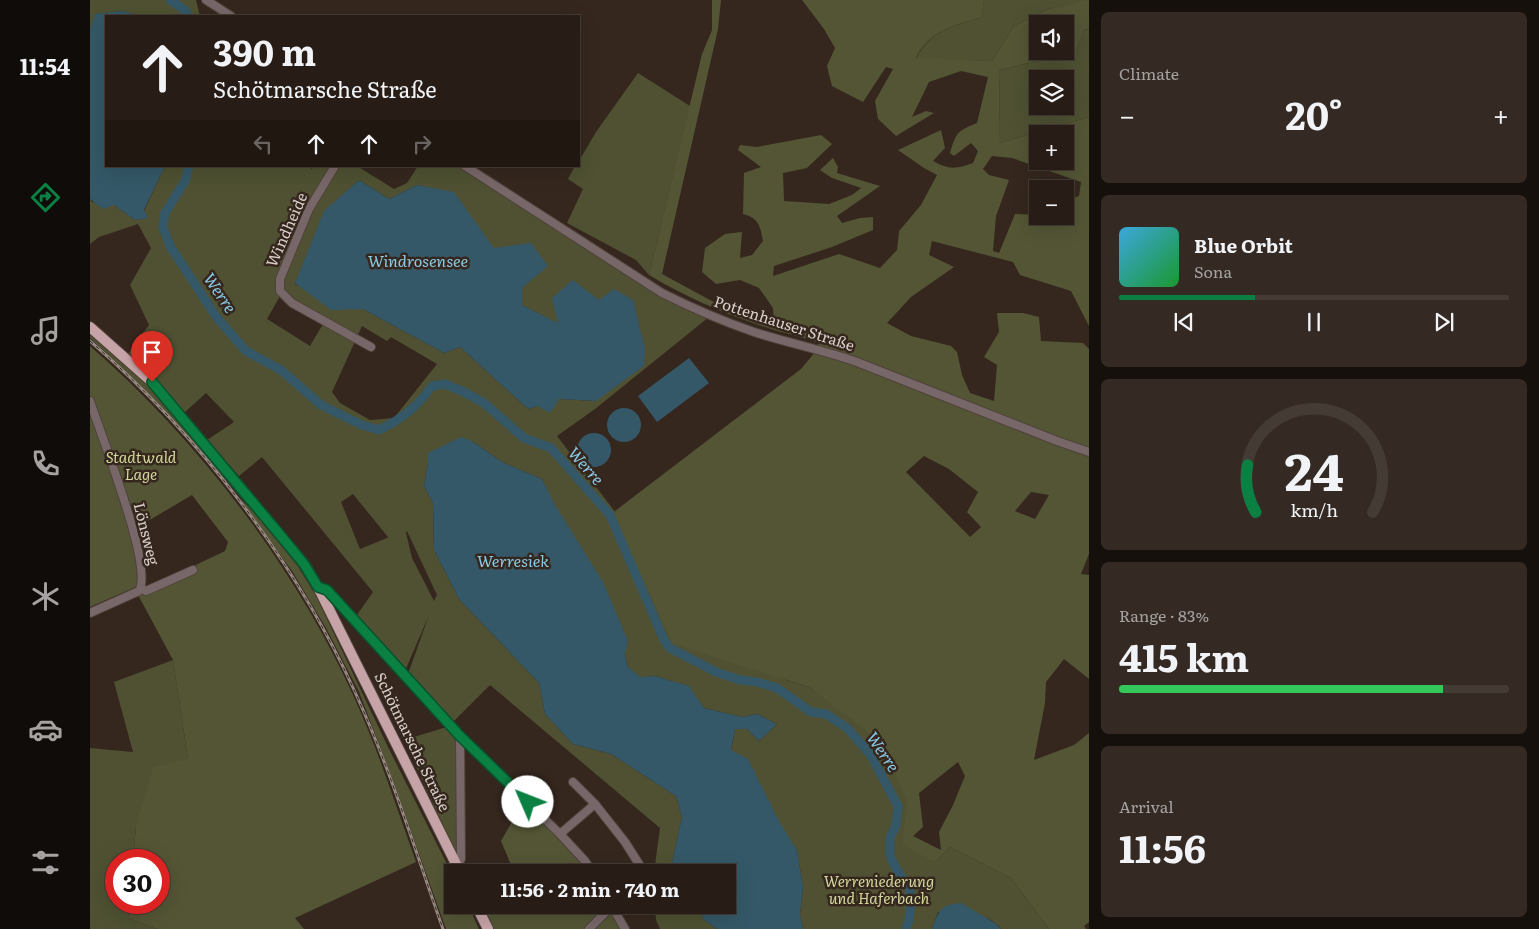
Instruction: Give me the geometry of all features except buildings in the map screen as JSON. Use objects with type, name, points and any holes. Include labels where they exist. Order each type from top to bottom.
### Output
[{"type":"main road","name":"Schötmarsche Straße","points":[[90,328],[134,365],[172,404],[304,564],[318,587],[456,864]]},
{"type":"main road","points":[[480,914],[488,929]]},
{"type":"street","points":[[206,0],[229,15]]},
{"type":"street","name":"Windheide","points":[[334,167],[309,209],[280,279],[280,291],[292,303],[371,348]]},
{"type":"street","name":"Pottenhauser Straße","points":[[467,167],[662,293],[693,308],[722,321],[857,362],[1089,452]]},
{"type":"street","name":"Lönsweg","points":[[90,401],[134,528],[142,567],[141,588]]},
{"type":"street","name":"Lönsweg","points":[[141,588],[146,591],[193,570]]},
{"type":"street","points":[[318,587],[327,590],[460,736],[560,834],[587,864]]},
{"type":"street","name":"Lönsweg","points":[[90,613],[141,588]]},
{"type":"street","points":[[460,736],[460,864]]},
{"type":"street","points":[[573,782],[595,804],[625,842],[639,864]]},
{"type":"street","points":[[560,834],[595,804]]},
{"type":"street","points":[[589,929],[605,914]]},
{"type":"street","points":[[617,914],[625,929]]},
{"type":"green space","points":[[90,0],[196,0],[200,15],[138,15],[122,11],[96,14],[90,30]]},
{"type":"green space","points":[[712,0],[721,0],[718,29],[662,274],[723,307],[774,327],[773,308],[759,288],[740,280],[716,284],[702,272],[705,248],[725,234],[742,232],[740,258],[752,255],[763,241],[756,220],[743,214],[744,173],[761,167],[738,150],[740,145],[757,147],[821,135],[832,144],[807,168],[783,173],[784,201],[829,204],[852,195],[861,188],[832,178],[820,170],[833,158],[838,167],[837,173],[880,186],[837,216],[842,223],[873,217],[873,230],[832,247],[774,266],[773,276],[839,254],[880,268],[897,250],[899,231],[921,205],[937,175],[898,150],[941,130],[945,148],[933,161],[953,168],[973,163],[978,151],[971,143],[954,156],[950,153],[958,134],[965,128],[977,123],[988,77],[961,71],[929,82],[912,117],[926,111],[934,113],[896,136],[878,119],[875,101],[893,69],[886,67],[863,102],[832,86],[827,66],[835,48],[824,29],[802,0],[984,0],[982,17],[944,30],[928,41],[916,58],[992,61],[1014,26],[1029,18],[1029,60],[1042,60],[999,70],[1000,143],[1029,135],[1029,164],[1012,158],[992,156],[983,169],[989,175],[1009,180],[996,216],[993,251],[999,253],[1015,214],[1029,215],[1029,225],[1074,225],[1074,198],[1079,196],[1081,182],[1046,170],[1074,170],[1074,125],[1062,125],[1089,117],[1089,326],[1071,291],[1020,275],[1013,262],[932,241],[929,255],[954,267],[911,297],[887,323],[911,336],[951,346],[957,352],[962,375],[970,393],[994,401],[997,365],[984,357],[999,332],[997,313],[1023,313],[1039,317],[1041,341],[1083,343],[1089,349],[1089,554],[1081,574],[1089,575],[1089,679],[1064,659],[1046,682],[1045,703],[1034,760],[1074,745],[1089,733],[1089,922],[1084,926],[1086,929],[1049,929],[1011,878],[950,847],[935,862],[902,845],[907,802],[883,743],[809,687],[673,644],[617,524],[615,511],[801,369],[816,351],[819,343],[730,315],[689,297],[649,275],[702,54],[712,30]],"holes":[[[924,456],[949,469],[978,492],[967,512],[981,527],[970,537],[906,472]],[[1031,492],[1049,495],[1035,519],[1015,511]],[[958,762],[965,776],[939,832],[941,850],[913,836],[923,827],[919,793]]]},
{"type":"green space","points":[[984,0],[1088,0],[1048,9],[1036,15],[1029,15],[1029,18],[1014,26],[992,61],[916,59],[928,41],[936,35],[982,17]]},
{"type":"green space","points":[[1089,0],[1089,29],[1084,30],[1076,52],[1074,52],[1074,15],[1036,15],[1048,9]]},
{"type":"green space","points":[[1089,29],[1089,117],[1062,125],[1029,125],[1029,135],[1000,143],[999,70],[1042,60],[1074,60],[1074,52],[1076,52],[1084,30]]},
{"type":"green space","points":[[638,73],[690,106],[649,275],[636,260],[567,223],[583,189],[568,179],[574,167],[580,167],[580,159],[596,132]]},
{"type":"green space","name":"Werreniederung und Haferbach","points":[[165,167],[309,167],[312,169],[313,167],[332,167],[312,211],[338,167],[359,167],[394,189],[407,183],[417,167],[464,167],[640,283],[709,317],[595,409],[557,436],[616,513],[786,680],[809,687],[820,695],[868,717],[904,779],[912,836],[935,862],[950,847],[1011,878],[1049,929],[1001,929],[995,923],[981,916],[938,912],[932,929],[803,929],[800,914],[803,887],[797,850],[731,751],[735,729],[747,729],[759,741],[777,724],[757,714],[742,717],[704,708],[688,686],[655,676],[640,678],[627,666],[625,653],[542,479],[502,462],[472,441],[428,453],[424,486],[433,503],[434,550],[459,599],[539,683],[545,714],[573,744],[611,754],[676,796],[682,817],[672,864],[655,864],[660,828],[490,685],[452,723],[408,674],[429,615],[405,671],[357,615],[373,592],[262,457],[239,476],[207,440],[234,422],[206,393],[184,413],[127,355],[149,325],[130,285],[151,248],[138,224],[99,237],[90,244],[90,199],[92,202],[114,205],[135,220],[147,218],[144,211]],"holes":[[[359,180],[389,199],[417,185],[454,193],[522,288],[522,305],[559,324],[599,300],[596,401],[559,399],[528,409],[460,347],[444,353],[363,309],[295,284],[324,212]],[[280,296],[323,324],[310,346],[267,319]],[[362,326],[387,341],[391,337],[437,364],[394,418],[370,420],[340,403],[332,392]],[[353,494],[388,537],[387,538],[360,549],[341,502]],[[407,531],[437,595],[434,601],[412,558]]]},
{"type":"green space","points":[[90,335],[146,384],[226,481],[161,407],[90,338]]},
{"type":"green space","name":"Stadtwald Lage","points":[[90,346],[130,382],[205,463],[272,552],[302,599],[329,646],[362,715],[416,862],[295,918],[304,929],[157,929],[128,918],[129,914],[170,914],[170,849],[134,849],[136,826],[153,767],[188,759],[173,660],[137,593],[225,551],[228,542],[192,495],[131,531],[140,585],[90,607]]},
{"type":"green space","points":[[239,498],[249,507],[297,565],[316,596],[388,747],[447,864],[444,864],[444,914],[472,914],[479,929],[446,929],[359,692],[326,628],[292,571]]},
{"type":"green space","points":[[173,660],[188,759],[136,826],[134,849],[105,849],[105,914],[129,914],[128,918],[157,929],[90,929],[90,748],[133,752],[114,682]]},
{"type":"green space","points":[[450,726],[458,738],[458,858],[404,740]]},
{"type":"green space","points":[[524,801],[583,864],[511,864],[501,841]]},
{"type":"green space","points":[[484,914],[612,914],[621,929],[491,929]]},
{"type":"green space","points":[[656,914],[702,914],[703,919],[717,929],[660,929]]},
{"type":"water","points":[[122,11],[138,15],[105,15],[105,167],[165,167],[144,210],[148,218],[135,220],[114,205],[103,209],[90,199],[90,30],[95,14]]},
{"type":"water","name":"Windrosensee","points":[[359,180],[389,199],[417,185],[454,192],[494,248],[531,243],[548,266],[522,288],[522,305],[558,323],[552,298],[573,280],[599,300],[614,289],[633,300],[645,349],[644,366],[596,401],[559,399],[550,413],[538,406],[528,409],[460,347],[444,353],[363,309],[331,310],[295,283],[324,211]]},
{"type":"water","points":[[689,358],[709,383],[657,422],[638,396]]},
{"type":"water","points":[[624,408],[636,413],[641,425],[636,437],[624,442],[612,437],[607,425],[612,413]]},
{"type":"water","points":[[594,433],[601,434],[606,438],[610,443],[610,457],[606,462],[601,466],[594,467],[587,466],[582,462],[578,457],[577,450],[578,443],[582,438],[587,434]]},
{"type":"water","name":"Werresiek","points":[[461,437],[472,441],[502,462],[542,479],[555,505],[603,582],[628,641],[625,653],[627,666],[640,677],[655,676],[689,686],[704,708],[742,717],[757,714],[777,724],[759,741],[747,729],[735,729],[731,750],[748,759],[780,823],[797,850],[803,887],[800,914],[803,929],[717,929],[703,919],[702,914],[736,914],[736,864],[672,864],[682,817],[676,796],[611,754],[573,744],[545,714],[539,683],[459,599],[434,550],[433,503],[424,486],[428,453]]},
{"type":"water","points":[[961,903],[995,923],[1001,929],[932,929],[939,913],[944,907]]},
{"type":"waterway","name":"Werre","points":[[170,0],[186,11],[187,15]]},
{"type":"waterway","name":"Werre","points":[[189,167],[185,181],[165,213],[163,227],[170,246],[217,318],[246,351],[281,370],[321,405],[362,425],[379,430],[408,412],[432,386],[445,384],[484,403],[524,438],[551,448],[610,515],[664,640],[670,648],[716,672],[740,680],[757,682],[777,688],[811,712],[826,714],[847,728],[870,754],[898,806],[896,825],[890,838],[890,855],[895,867],[909,887],[911,900],[909,921],[906,929]]},
{"type":"railway","points":[[90,341],[130,377],[206,459],[274,548],[304,595],[331,643],[368,721],[391,780],[443,929]]},
{"type":"route","points":[[152,382],[304,564],[318,587],[327,590],[460,736],[528,802]]}]
